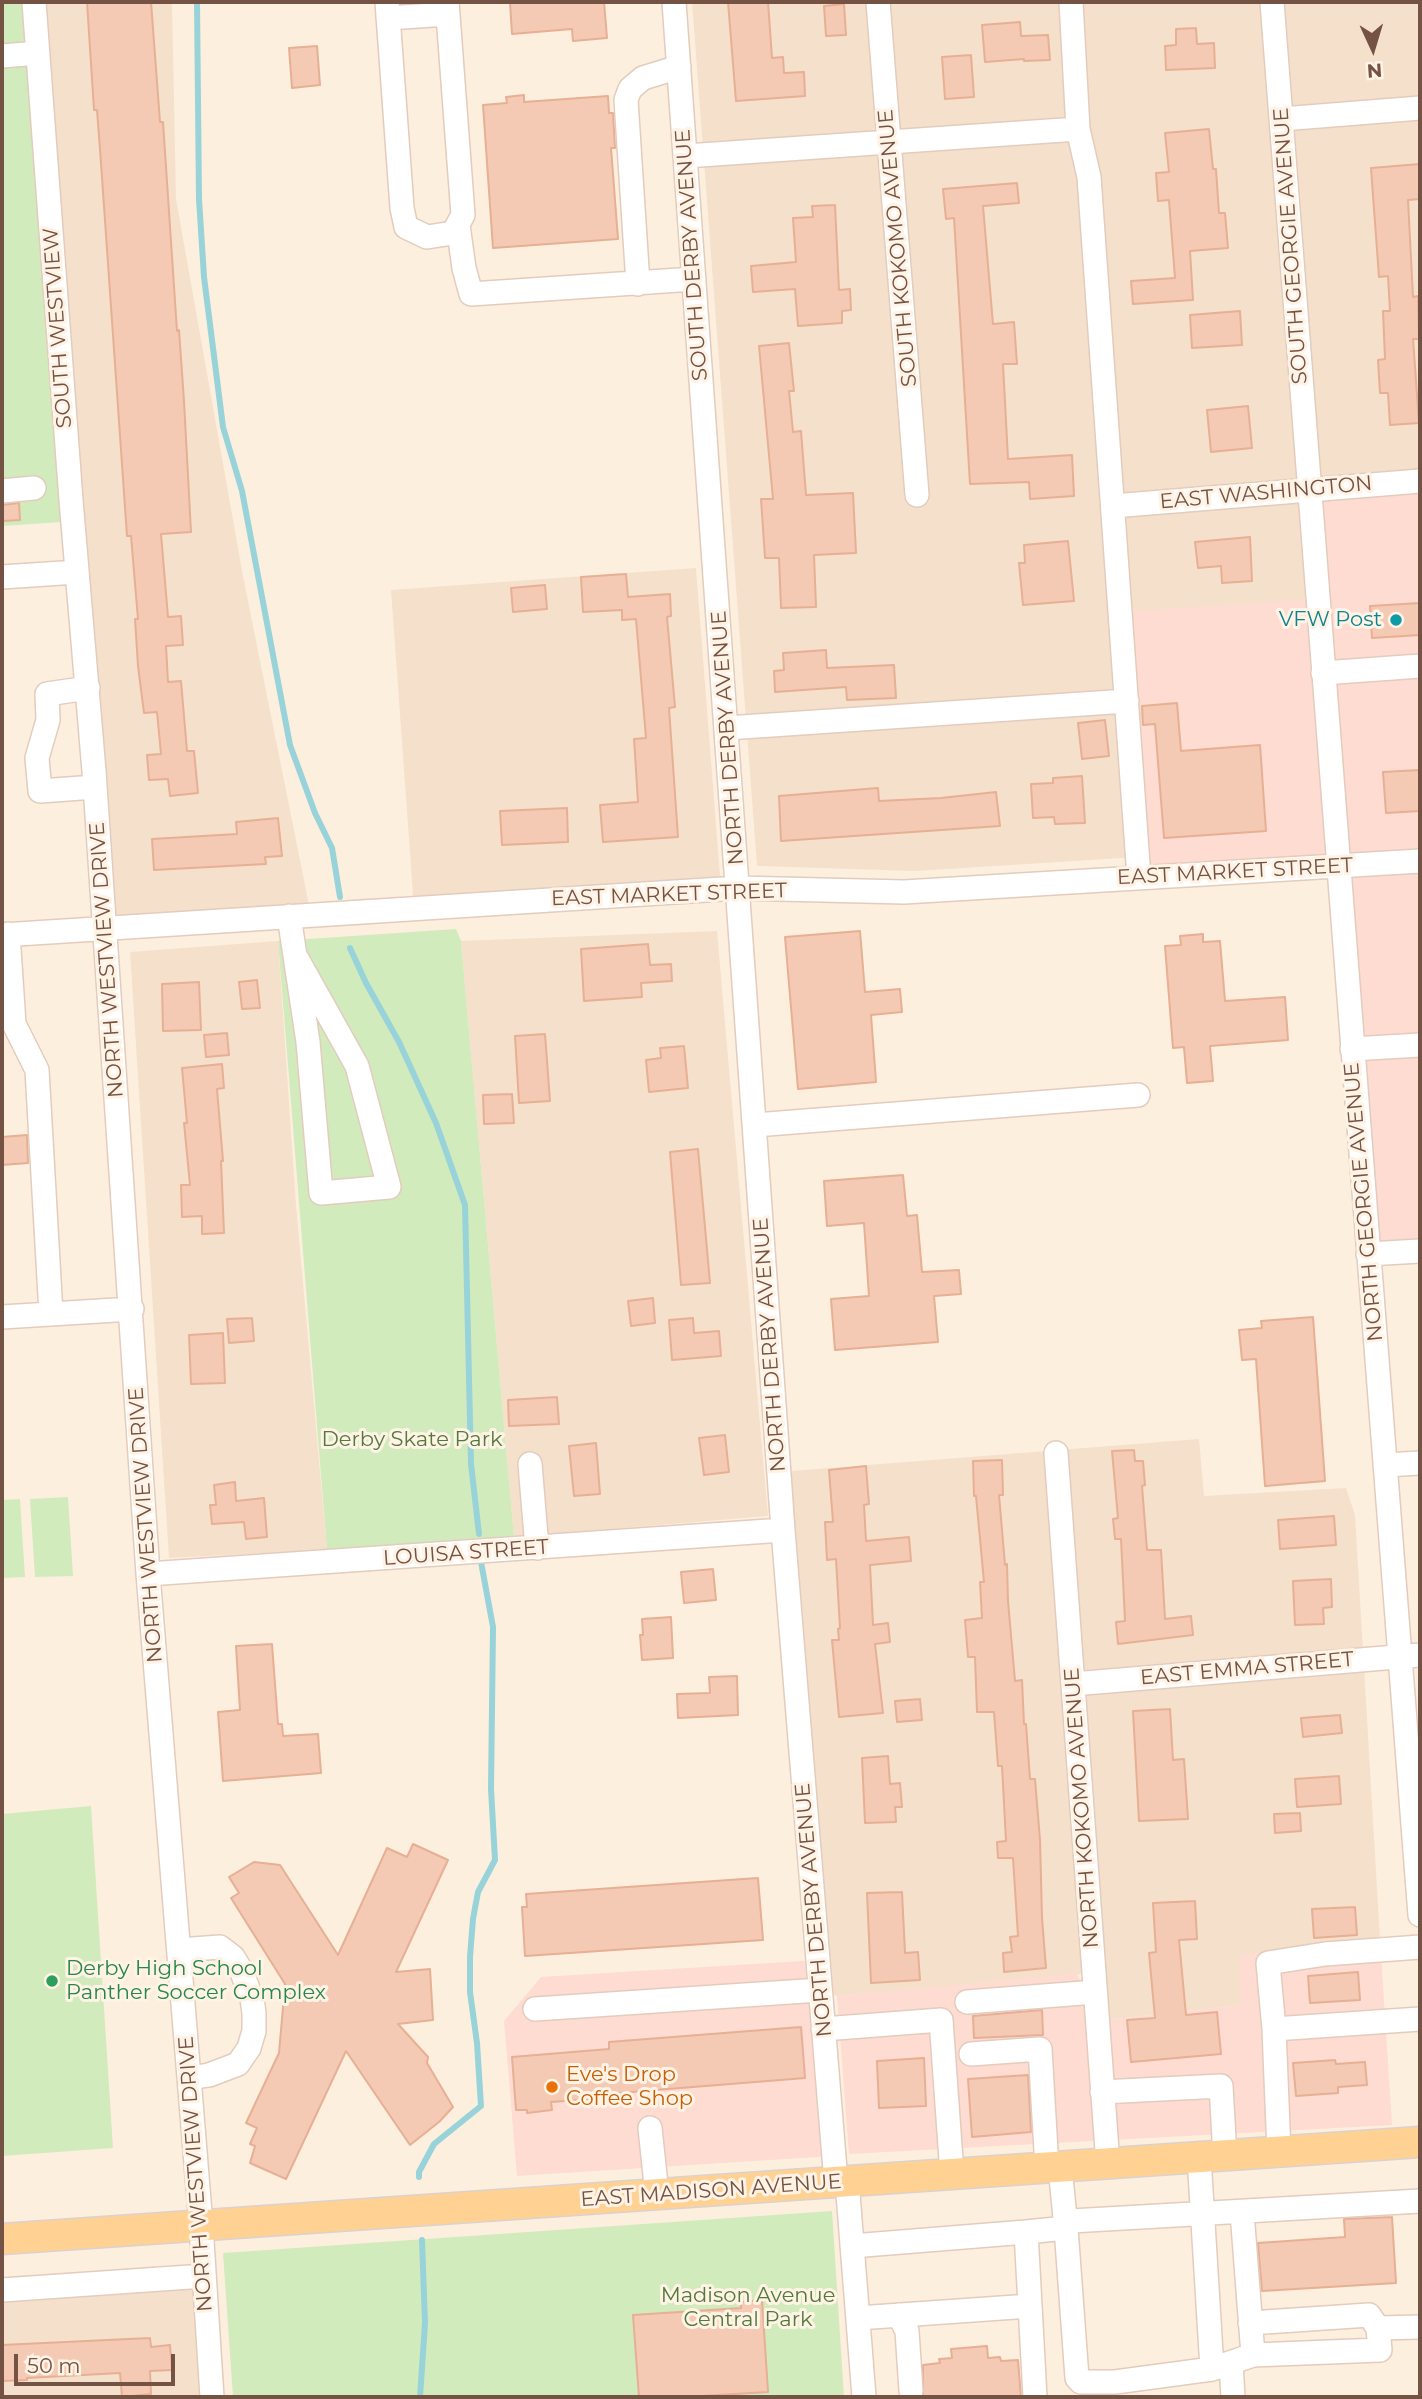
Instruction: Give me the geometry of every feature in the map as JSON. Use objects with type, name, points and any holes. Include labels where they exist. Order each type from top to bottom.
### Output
[{"type":"main road","name":"EAST MADISON AVENUE","points":[[2,2239],[1420,2142]]},
{"type":"street","name":"SOUTH WESTVIEW","points":[[34,2],[85,653]]},
{"type":"street","name":"SOUTH DERBY AVENUE","points":[[674,2],[701,390],[712,508]]},
{"type":"street","name":"SOUTH KOKOMO AVENUE","points":[[878,2],[918,495]]},
{"type":"street","points":[[1071,2],[1078,129],[1088,177],[1139,878]]},
{"type":"street","name":"SOUTH GEORGIE AVENUE","points":[[1272,2],[1310,489]]},
{"type":"street","points":[[447,8],[463,215],[453,233],[427,237],[407,227],[402,208],[387,10],[447,8]]},
{"type":"street","points":[[2,56],[38,53]]},
{"type":"street","points":[[638,284],[626,100],[630,89],[643,78],[679,67]]},
{"type":"street","points":[[1282,119],[1420,108]]},
{"type":"street","points":[[686,156],[1078,129]]},
{"type":"street","points":[[458,225],[471,294],[694,279]]},
{"type":"street","name":"EAST WASHINGTON","points":[[1113,506],[1420,481]]},
{"type":"street","points":[[2,491],[34,488]]},
{"type":"street","name":"NORTH GEORGIE AVENUE","points":[[1310,489],[1385,1465],[1410,1656],[1420,1915]]},
{"type":"street","name":"NORTH DERBY AVENUE","points":[[712,508],[783,1530],[823,2029],[841,2182],[852,2246],[864,2397]]},
{"type":"street","points":[[2,577],[77,572]]},
{"type":"street","name":"NORTH WESTVIEW DRIVE","points":[[85,653],[132,1309],[148,1574],[201,2225],[212,2397]]},
{"type":"street","points":[[1323,673],[1420,666]]},
{"type":"street","points":[[88,688],[47,694],[48,720],[37,758],[40,791],[95,788]]},
{"type":"street","points":[[727,728],[1127,701]]},
{"type":"street","name":"EAST MARKET STREET","points":[[5,935],[738,888],[904,892],[1420,862]]},
{"type":"street","points":[[289,916],[308,1042],[321,1193],[389,1187],[357,1066],[295,955]]},
{"type":"street","points":[[5,935],[7,1012],[37,1070],[51,1314]]},
{"type":"street","points":[[1352,1048],[1420,1045]]},
{"type":"street","points":[[755,1125],[1138,1095]]},
{"type":"street","points":[[1368,1254],[1420,1251]]},
{"type":"street","points":[[2,1317],[132,1309]]},
{"type":"street","name":"NORTH KOKOMO AVENUE","points":[[1056,1453],[1108,2164]]},
{"type":"street","points":[[530,1464],[537,1548]]},
{"type":"street","points":[[1385,1465],[1420,1464]]},
{"type":"street","name":"LOUISA STREET","points":[[148,1574],[783,1530]]},
{"type":"street","name":"EAST EMMA STREET","points":[[1073,1684],[1410,1656]]},
{"type":"street","points":[[179,1950],[220,1947],[233,1957],[252,1998],[254,2013],[254,2031],[249,2048],[238,2064],[209,2075],[189,2078]]},
{"type":"street","points":[[1279,2152],[1274,2029],[1268,1964],[1325,1954],[1420,1947]]},
{"type":"street","points":[[536,2009],[820,1990]]},
{"type":"street","points":[[967,2001],[1095,1992]]},
{"type":"street","points":[[1274,2029],[1420,2019]]},
{"type":"street","points":[[823,2029],[941,2020],[952,2174]]},
{"type":"street","points":[[971,2054],[1040,2049],[1054,2168],[1066,2228],[1077,2378],[1081,2382],[1115,2382],[1221,2366],[1253,2355],[1379,2339],[1420,2327]]},
{"type":"street","points":[[1102,2092],[1221,2086],[1203,2214],[1221,2366],[1233,2397]]},
{"type":"street","points":[[650,2128],[657,2194]]},
{"type":"street","points":[[852,2246],[1066,2228],[1071,2221],[1420,2201]]},
{"type":"street","points":[[1242,2212],[1253,2355]]},
{"type":"street","points":[[1026,2232],[1035,2397]]},
{"type":"street","points":[[2,2290],[204,2276]]},
{"type":"street","points":[[858,2318],[1030,2306]]},
{"type":"street","points":[[900,2315],[907,2331],[911,2391]]},
{"type":"street","points":[[1250,2323],[1369,2315],[1379,2339]]},
{"type":"shaded area","points":[[35,2],[172,2],[176,199],[243,576],[311,915],[105,928]]},
{"type":"shaded area","points":[[692,2],[1420,2],[1420,481],[1318,599],[1138,857],[916,871],[757,866]]},
{"type":"shaded area","points":[[1420,481],[1420,1251],[1368,1254],[1337,866],[1139,878],[1120,612],[1318,599],[1310,489]]},
{"type":"shaded area","points":[[696,568],[721,889],[414,908],[391,590]]},
{"type":"shaded area","points":[[717,931],[768,1516],[514,1537],[461,941]]},
{"type":"shaded area","points":[[278,941],[296,1205],[327,1550],[169,1558],[130,952]]},
{"type":"shaded area","points":[[1199,1439],[1204,1496],[1346,1488],[1355,1515],[1380,1939],[1242,2005],[1097,2021],[1093,1973],[837,1996],[820,1990],[779,1472]]},
{"type":"shaded area","points":[[1380,1939],[1392,2125],[849,2154],[837,1996],[1077,1973],[1098,2021],[1241,2005],[1240,1955]]},
{"type":"shaded area","points":[[818,1960],[833,2156],[517,2176],[504,2021],[541,1977]]},
{"type":"shaded area","points":[[204,2276],[212,2397],[2,2397],[2,2291]]},
{"type":"green space","points":[[2,2],[25,2],[62,522],[2,526]]},
{"type":"green space","name":"Derby Skate Park","points":[[456,929],[461,941],[514,1537],[327,1550],[278,941]]},
{"type":"green space","points":[[68,1497],[73,1576],[35,1577],[30,1499]]},
{"type":"green space","points":[[20,1499],[25,1577],[2,1578],[2,1500]]},
{"type":"green space","name":"Derby High School Panther Soccer Complex","points":[[91,1806],[113,2148],[2,2156],[2,1814]]},
{"type":"green space","name":"Madison Avenue Central Park","points":[[832,2211],[844,2397],[233,2397],[223,2253]]},
{"type":"building","points":[[87,2],[151,2],[160,122],[163,122],[177,331],[179,330],[191,532],[161,534],[168,617],[181,616],[183,645],[166,646],[168,682],[181,681],[187,751],[194,751],[198,793],[170,796],[168,779],[149,780],[147,755],[161,754],[157,712],[144,713],[138,666],[135,619],[138,619],[131,536],[127,536]]},
{"type":"building","points":[[510,2],[604,2],[607,38],[573,41],[572,29],[512,34]]},
{"type":"building","points":[[728,2],[768,2],[772,58],[783,57],[784,73],[804,72],[805,96],[736,101]]},
{"type":"building","points":[[844,4],[846,35],[826,36],[824,6]]},
{"type":"building","points":[[1020,22],[1021,36],[1048,35],[1050,60],[985,62],[982,25]]},
{"type":"building","points":[[1196,28],[1197,44],[1214,43],[1215,68],[1166,70],[1165,46],[1176,45],[1176,29]]},
{"type":"building","points":[[317,46],[320,85],[292,88],[289,48]]},
{"type":"building","points":[[971,55],[974,97],[945,99],[942,57]]},
{"type":"building","points":[[524,95],[524,102],[608,96],[609,113],[613,113],[615,148],[611,148],[618,239],[493,248],[483,105],[507,103],[506,97]]},
{"type":"building","points":[[1209,129],[1213,169],[1216,169],[1219,213],[1225,213],[1228,248],[1190,251],[1193,300],[1133,304],[1131,281],[1175,278],[1169,200],[1158,201],[1156,173],[1169,172],[1165,133]]},
{"type":"building","points":[[1420,164],[1420,199],[1408,200],[1413,297],[1418,296],[1419,339],[1413,339],[1419,423],[1390,425],[1388,393],[1380,393],[1378,360],[1385,359],[1383,311],[1390,311],[1388,276],[1379,277],[1371,168]]},
{"type":"building","points":[[1017,183],[1019,203],[983,206],[993,324],[1014,322],[1017,364],[1003,364],[1008,459],[1072,455],[1074,496],[1030,499],[1029,482],[970,484],[954,218],[946,219],[943,189]]},
{"type":"building","points":[[835,205],[839,290],[850,289],[851,310],[842,311],[842,323],[798,326],[795,289],[753,292],[751,266],[796,262],[793,218],[813,217],[812,206]]},
{"type":"building","points":[[1240,311],[1242,345],[1192,348],[1190,315]]},
{"type":"building","points":[[789,343],[794,391],[789,391],[793,432],[801,431],[806,495],[853,493],[856,553],[814,555],[816,607],[781,608],[779,558],[765,558],[761,499],[773,499],[759,346]]},
{"type":"building","points":[[1248,406],[1252,448],[1211,452],[1207,410]]},
{"type":"building","points":[[19,503],[20,520],[2,521],[2,505]]},
{"type":"building","points":[[1250,537],[1252,581],[1222,583],[1221,566],[1198,568],[1195,542]]},
{"type":"building","points":[[1068,541],[1074,601],[1023,605],[1019,563],[1025,563],[1024,545]]},
{"type":"building","points":[[626,574],[628,597],[670,594],[671,616],[667,617],[675,707],[669,708],[678,837],[603,842],[600,805],[638,802],[634,739],[646,738],[636,619],[622,620],[622,610],[583,612],[581,577]]},
{"type":"building","points":[[545,585],[547,609],[513,612],[511,588]]},
{"type":"building","name":"VFW Post","points":[[1420,603],[1420,635],[1372,638],[1370,606]]},
{"type":"building","points":[[826,650],[827,668],[894,665],[896,698],[847,700],[846,687],[775,692],[774,671],[784,670],[783,653]]},
{"type":"building","points":[[1177,703],[1181,751],[1260,745],[1266,831],[1164,838],[1155,724],[1143,725],[1142,706]]},
{"type":"building","points":[[1105,720],[1109,756],[1082,759],[1078,723]]},
{"type":"building","points":[[1420,770],[1420,811],[1386,813],[1383,772]]},
{"type":"building","points":[[1082,776],[1085,823],[1055,824],[1054,817],[1033,818],[1031,784],[1053,783],[1053,778]]},
{"type":"building","points":[[878,788],[879,801],[996,792],[1000,826],[781,841],[779,796]]},
{"type":"building","points":[[567,808],[568,842],[502,845],[500,811]]},
{"type":"building","points":[[278,818],[282,856],[265,857],[266,864],[154,870],[152,839],[237,834],[236,822]]},
{"type":"building","points":[[860,931],[865,992],[900,989],[902,1012],[871,1015],[876,1082],[798,1089],[785,937]]},
{"type":"building","points":[[1203,934],[1203,942],[1220,941],[1225,1001],[1285,997],[1288,1040],[1210,1046],[1213,1081],[1187,1083],[1184,1047],[1173,1048],[1165,946],[1181,945],[1180,936]]},
{"type":"building","points":[[648,944],[650,965],[671,964],[672,981],[641,983],[642,997],[584,1001],[581,949]]},
{"type":"building","points":[[257,980],[260,1008],[242,1009],[239,982]]},
{"type":"building","points":[[199,982],[201,1030],[163,1031],[162,984]]},
{"type":"building","points":[[227,1033],[229,1055],[206,1057],[204,1035]]},
{"type":"building","points":[[545,1034],[550,1101],[519,1103],[515,1036]]},
{"type":"building","points":[[684,1046],[688,1088],[649,1092],[646,1060],[661,1058],[660,1048]]},
{"type":"building","points":[[222,1064],[224,1088],[217,1089],[223,1161],[224,1233],[202,1234],[202,1216],[182,1217],[181,1185],[190,1185],[182,1068]]},
{"type":"building","points":[[512,1094],[514,1123],[484,1124],[483,1095]]},
{"type":"building","points":[[27,1135],[28,1163],[2,1165],[2,1137]]},
{"type":"building","points":[[698,1149],[710,1283],[681,1285],[670,1152]]},
{"type":"building","points":[[903,1175],[907,1216],[917,1215],[922,1272],[959,1270],[961,1294],[934,1296],[938,1342],[835,1350],[831,1299],[869,1296],[864,1223],[827,1226],[824,1181]]},
{"type":"building","points":[[653,1298],[655,1323],[631,1326],[628,1301]]},
{"type":"building","points":[[1313,1317],[1325,1481],[1265,1486],[1256,1359],[1242,1360],[1239,1330],[1262,1328],[1261,1321]]},
{"type":"building","points":[[252,1318],[254,1341],[229,1343],[227,1319]]},
{"type":"building","points":[[693,1318],[694,1333],[719,1331],[721,1356],[672,1360],[669,1320]]},
{"type":"building","points":[[223,1333],[225,1383],[191,1384],[189,1335]]},
{"type":"building","points":[[557,1397],[559,1424],[509,1426],[508,1400]]},
{"type":"building","points":[[725,1435],[729,1472],[704,1475],[699,1438]]},
{"type":"building","points":[[596,1443],[600,1494],[574,1496],[569,1446]]},
{"type":"building","points":[[1134,1450],[1135,1461],[1143,1461],[1145,1485],[1142,1486],[1147,1550],[1161,1550],[1165,1619],[1191,1616],[1193,1635],[1118,1644],[1116,1622],[1125,1621],[1121,1539],[1115,1539],[1113,1519],[1118,1518],[1112,1451]]},
{"type":"building","points":[[1002,1460],[1003,1495],[999,1495],[1005,1565],[1007,1564],[1008,1601],[1015,1681],[1022,1680],[1030,1779],[1035,1779],[1046,1968],[1004,1972],[1003,1953],[1012,1952],[1010,1937],[1018,1936],[1013,1858],[998,1858],[997,1842],[1006,1841],[1002,1766],[998,1766],[994,1712],[977,1712],[975,1657],[968,1657],[965,1620],[982,1618],[980,1582],[984,1582],[974,1496],[973,1461]]},
{"type":"building","points":[[866,1466],[869,1504],[864,1505],[866,1541],[909,1537],[911,1561],[870,1565],[873,1625],[888,1623],[890,1642],[875,1644],[883,1713],[839,1717],[832,1640],[839,1640],[840,1628],[836,1559],[827,1560],[825,1522],[833,1522],[829,1470]]},
{"type":"building","points":[[235,1482],[236,1501],[264,1498],[267,1537],[246,1539],[244,1522],[212,1524],[210,1505],[216,1505],[214,1485]]},
{"type":"building","points":[[1334,1516],[1336,1545],[1280,1549],[1278,1520]]},
{"type":"building","points":[[713,1569],[716,1600],[684,1603],[681,1572]]},
{"type":"building","points":[[1331,1579],[1332,1607],[1323,1608],[1324,1624],[1295,1625],[1293,1581]]},
{"type":"building","points":[[671,1617],[673,1658],[642,1660],[642,1619]]},
{"type":"building","points":[[272,1644],[278,1724],[282,1724],[283,1736],[318,1734],[321,1773],[223,1781],[218,1712],[240,1710],[236,1646]]},
{"type":"building","points":[[737,1676],[738,1715],[678,1718],[677,1694],[710,1693],[709,1677]]},
{"type":"building","points":[[920,1699],[922,1720],[897,1722],[895,1701]]},
{"type":"building","points":[[1170,1709],[1173,1760],[1184,1759],[1188,1819],[1139,1821],[1133,1711]]},
{"type":"building","points":[[1340,1715],[1342,1733],[1303,1737],[1301,1718]]},
{"type":"building","points":[[888,1756],[890,1784],[900,1783],[902,1807],[895,1807],[896,1822],[865,1823],[862,1758]]},
{"type":"building","points":[[1339,1776],[1341,1804],[1297,1807],[1295,1779]]},
{"type":"building","points":[[1300,1813],[1301,1831],[1275,1833],[1274,1814]]},
{"type":"building","points":[[413,1844],[448,1860],[396,1972],[430,1969],[433,2020],[398,2024],[428,2057],[427,2063],[453,2107],[410,2145],[346,2051],[286,2179],[250,2163],[255,2146],[250,2144],[257,2128],[246,2123],[279,2053],[285,1984],[231,1898],[239,1893],[229,1877],[254,1862],[280,1865],[338,1955],[387,1848],[407,1857]]},
{"type":"building","points":[[758,1878],[763,1940],[525,1956],[522,1907],[527,1907],[526,1894]]},
{"type":"building","points":[[902,1892],[905,1953],[918,1952],[920,1980],[871,1983],[867,1893]]},
{"type":"building","points":[[1195,1901],[1197,1939],[1179,1940],[1186,2015],[1217,2012],[1221,2054],[1131,2062],[1127,2020],[1155,2018],[1149,1953],[1156,1952],[1153,1903]]},
{"type":"building","points":[[1355,1907],[1357,1935],[1314,1938],[1312,1909]]},
{"type":"building","points":[[1358,1972],[1360,2000],[1310,2003],[1308,1976]]},
{"type":"building","points":[[1042,2010],[1043,2035],[974,2038],[973,2016]]},
{"type":"building","points":[[801,2027],[805,2078],[606,2094],[606,2098],[551,2102],[552,2110],[527,2113],[527,2110],[516,2110],[512,2057],[609,2049],[609,2042]]},
{"type":"building","points":[[924,2058],[926,2106],[879,2108],[877,2061]]},
{"type":"building","points":[[1335,2060],[1336,2064],[1365,2062],[1367,2085],[1338,2087],[1338,2093],[1296,2096],[1293,2063]]},
{"type":"building","points":[[1028,2075],[1031,2132],[972,2137],[968,2079]]},
{"type":"building","points":[[1392,2217],[1396,2283],[1262,2291],[1258,2243],[1345,2237],[1344,2219]]},
{"type":"building","points":[[762,2300],[768,2392],[639,2397],[633,2315],[741,2308],[741,2302]]},
{"type":"building","points":[[150,2338],[151,2347],[170,2345],[172,2370],[150,2371],[151,2394],[122,2397],[120,2373],[2,2381],[2,2345]]},
{"type":"building","points":[[987,2346],[988,2358],[1000,2357],[1001,2361],[1018,2360],[1021,2397],[923,2397],[923,2365],[952,2358],[951,2349]]},
{"type":"waterway","points":[[197,2],[199,199],[204,277],[223,427],[242,491],[290,745],[315,813],[332,848],[340,897]]},
{"type":"waterway","points":[[350,948],[399,1042],[436,1123],[465,1205],[471,1464],[479,1534]]},
{"type":"waterway","points":[[419,2177],[434,2144],[481,2106],[470,1992],[470,1957],[478,1892],[495,1860],[491,1789],[493,1627],[481,1562]]},
{"type":"waterway","points":[[420,2397],[425,2323],[422,2240]]},
{"type":"place","name":"VFW Post","points":[[1396,620]]},
{"type":"place","name":"Derby High School Panther Soccer Complex","points":[[52,1981]]},
{"type":"place","name":"Eve's Drop Coffee Shop","points":[[552,2087]]}]
